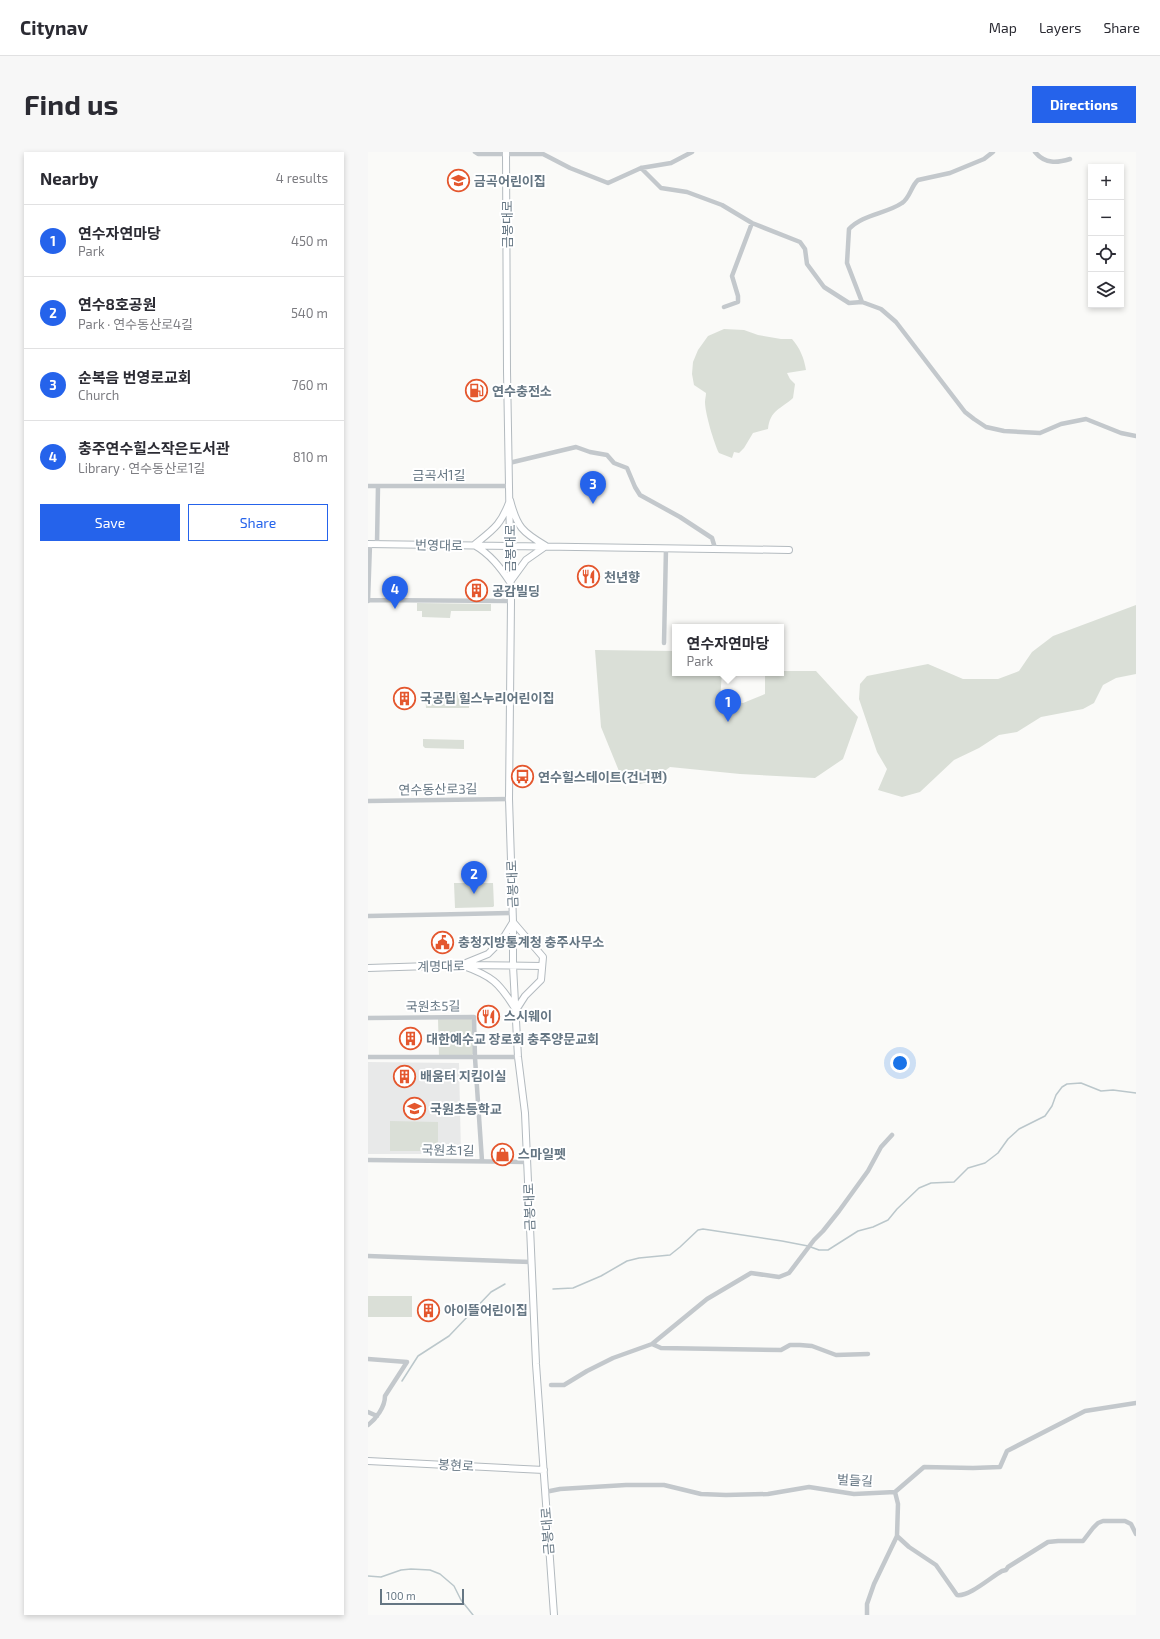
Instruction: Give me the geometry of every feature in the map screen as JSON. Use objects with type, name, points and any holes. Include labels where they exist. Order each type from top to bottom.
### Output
[{"type":"street","points":[[477,153],[543,154],[570,168],[608,183],[641,168],[671,163],[692,152]]},
{"type":"street","points":[[862,302],[847,263],[849,229],[861,219],[890,209],[904,202],[914,183],[918,180],[950,173],[984,159],[993,152]]},
{"type":"street","points":[[1035,152],[1043,159],[1058,163],[1070,159]]},
{"type":"street","name":"금봉대로","points":[[506,154],[507,371],[511,601],[508,799],[513,913],[513,966],[518,1057],[525,1113],[531,1262],[554,1615]]},
{"type":"street","points":[[641,168],[661,188],[687,192],[722,205],[752,223],[800,242],[805,249],[807,264],[824,287],[848,303],[862,302],[881,309],[896,322],[965,412],[974,420],[1004,432],[1040,433],[1061,424],[1086,419],[1121,433],[1136,436]]},
{"type":"street","points":[[724,307],[738,302],[738,296],[732,276],[752,223]]},
{"type":"street","points":[[509,463],[576,447],[590,452],[607,455],[614,463],[627,468],[635,487],[640,494],[680,517],[712,538],[715,548]]},
{"type":"street","name":"금곡서1길","points":[[368,486],[509,486]]},
{"type":"street","points":[[377,544],[378,486]]},
{"type":"street","points":[[510,500],[515,518],[522,530],[546,546],[526,560],[510,582],[494,560],[486,552],[474,545],[494,529],[499,523],[510,500]]},
{"type":"street","points":[[369,544],[368,600],[511,601]]},
{"type":"street","name":"번영대로","points":[[369,544],[789,550]]},
{"type":"street","points":[[664,643],[666,548]]},
{"type":"street","name":"연수동산로3길","points":[[368,800],[508,799]]},
{"type":"street","points":[[368,916],[513,913]]},
{"type":"street","points":[[513,922],[543,958],[541,980],[525,996],[516,1010],[498,984],[476,970],[461,965],[488,954],[502,940],[513,922]]},
{"type":"street","name":"계명대로","points":[[368,968],[461,965],[542,966]]},
{"type":"street","name":"국원초5길","points":[[368,1018],[474,1017],[475,1058],[482,1161]]},
{"type":"street","points":[[368,1058],[518,1057]]},
{"type":"street","points":[[551,1385],[564,1385],[587,1370],[612,1358],[652,1344],[707,1300],[751,1273],[779,1277],[789,1273],[839,1211],[868,1171],[881,1147],[892,1135]]},
{"type":"street","name":"국원초1길","points":[[368,1160],[527,1162]]},
{"type":"street","points":[[368,1256],[531,1262]]},
{"type":"street","points":[[652,1344],[661,1348],[781,1350],[790,1345],[800,1345],[812,1346],[836,1355],[868,1354]]},
{"type":"street","points":[[368,1359],[407,1362],[385,1396],[385,1401],[377,1416],[368,1425]]},
{"type":"street","points":[[867,1615],[867,1604],[874,1584],[897,1536],[898,1504],[895,1492],[924,1467],[1000,1467],[1007,1451],[1085,1411],[1136,1403]]},
{"type":"street","points":[[368,1412],[377,1416]]},
{"type":"street","name":"봉현로","points":[[368,1461],[544,1470]]},
{"type":"street","name":"벌들길","points":[[545,1492],[560,1489],[626,1485],[664,1486],[701,1494],[726,1496],[768,1494],[810,1487],[854,1494],[895,1492]]},
{"type":"street","points":[[897,1536],[909,1547],[936,1565],[957,1595],[962,1596],[974,1590],[983,1582],[1006,1570],[1008,1567],[1042,1545],[1058,1541],[1083,1541],[1098,1523],[1103,1521],[1125,1521],[1131,1524],[1136,1534]]},
{"type":"shaded area","points":[[724,329],[744,330],[758,335],[781,339],[792,339],[801,353],[806,370],[787,373],[795,384],[793,398],[777,410],[771,418],[768,429],[753,433],[744,448],[739,453],[734,452],[732,458],[719,453],[706,413],[706,393],[694,385],[692,374],[693,362],[698,350],[708,336]]},
{"type":"shaded area","points":[[417,603],[491,604],[491,611],[451,611],[450,618],[422,617],[422,611],[417,611]]},
{"type":"shaded area","points":[[1136,605],[1136,674],[1116,678],[1103,685],[1094,703],[1083,709],[1041,717],[1017,732],[999,735],[979,748],[954,760],[920,792],[902,797],[878,790],[887,769],[877,752],[859,699],[860,684],[867,676],[928,664],[963,679],[998,679],[1019,671],[1032,652],[1053,636]]},
{"type":"shaded area","points":[[595,650],[672,651],[672,676],[722,676],[720,699],[743,703],[765,694],[765,676],[784,676],[784,671],[816,671],[858,717],[843,759],[815,778],[740,774],[670,767],[650,782],[633,785],[621,776],[601,727]]},
{"type":"shaded area","points":[[425,690],[470,692],[469,708],[426,708]]},
{"type":"shaded area","points":[[423,739],[464,740],[464,749],[425,748],[423,746]]},
{"type":"shaded area","points":[[454,883],[493,883],[494,906],[455,908]]},
{"type":"shaded area","points":[[438,1019],[473,1020],[473,1054],[470,1057],[439,1057]]},
{"type":"shaded area","name":"국원초등학교","points":[[368,1062],[459,1063],[461,1154],[368,1154]]},
{"type":"shaded area","points":[[390,1121],[438,1122],[438,1151],[390,1151]]},
{"type":"shaded area","points":[[368,1296],[412,1296],[412,1317],[368,1317]]},
{"type":"waterway","points":[[553,1289],[573,1288],[601,1276],[627,1261],[639,1258],[670,1255],[698,1230],[703,1229],[782,1241],[808,1246],[819,1250],[828,1250],[858,1231],[873,1227],[888,1220],[919,1188],[931,1183],[954,1182],[968,1168],[985,1163],[998,1153],[1008,1139],[1019,1129],[1045,1116],[1052,1106],[1056,1095],[1062,1087],[1067,1084],[1081,1083],[1101,1091],[1113,1090],[1136,1093]]},
{"type":"waterway","points":[[402,1381],[418,1356],[449,1336],[491,1292],[505,1284]]},
{"type":"waterway","points":[[368,1576],[381,1577],[401,1570],[411,1569],[430,1570],[440,1574],[454,1586],[461,1600],[473,1615]]},
{"type":"place","name":"금곡어린이집","points":[[459,181]]},
{"type":"place","name":"연수충전소","points":[[476,391]]},
{"type":"place","name":"순복음 번영로교회","points":[[593,504]]},
{"type":"place","name":"천년향","points":[[588,577]]},
{"type":"place","name":"공감빌딩","points":[[477,591]]},
{"type":"place","name":"충주연수힐스작은도서관","points":[[395,609]]},
{"type":"place","name":"국공립 힐스누리어린이집","points":[[405,698]]},
{"type":"place","name":"연수자연마당","points":[[728,722]]},
{"type":"place","name":"연수힐스테이트(건너편)","points":[[522,777]]},
{"type":"place","name":"연수8호공원","points":[[474,894]]},
{"type":"place","name":"충청지방통계청 충주사무소","points":[[442,942]]},
{"type":"place","name":"스시웨이","points":[[489,1016]]},
{"type":"place","name":"대한예수교 장로회 충주양문교회","points":[[411,1039]]},
{"type":"place","name":"배움터 지킴이실","points":[[404,1076]]},
{"type":"place","name":"국원초등학교","points":[[414,1109]]},
{"type":"place","name":"스마일펫","points":[[503,1154]]},
{"type":"place","name":"아이뜰어린이집","points":[[429,1310]]}]
